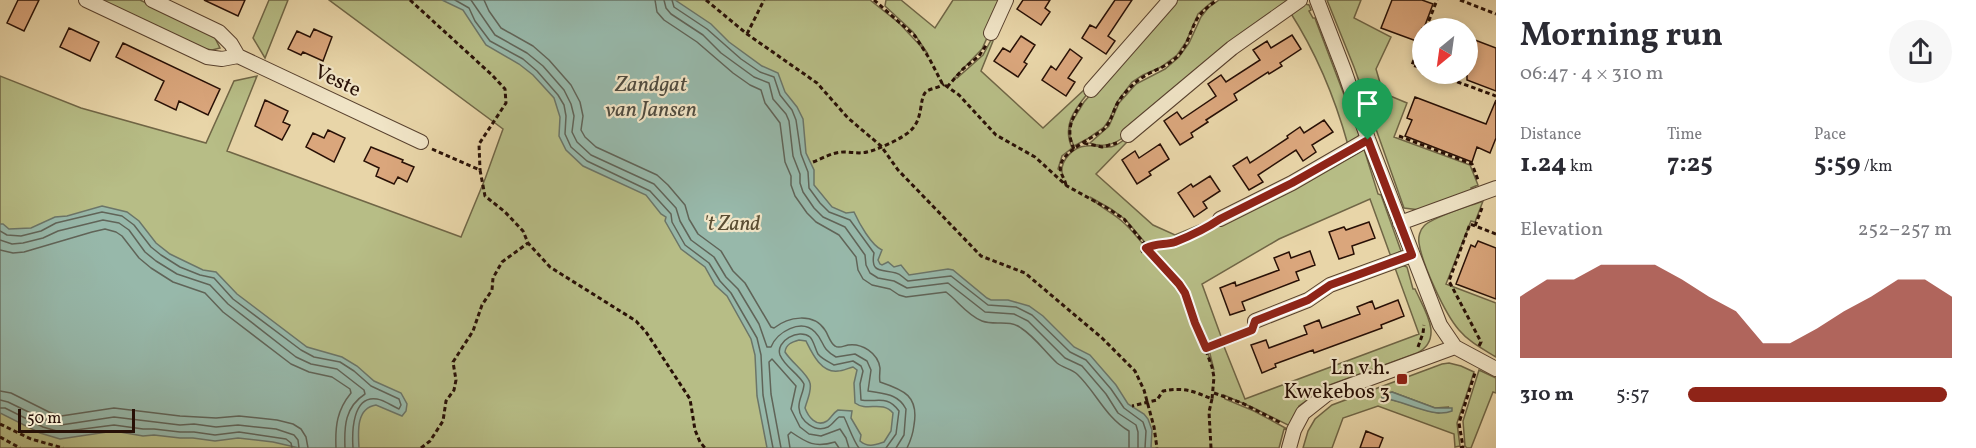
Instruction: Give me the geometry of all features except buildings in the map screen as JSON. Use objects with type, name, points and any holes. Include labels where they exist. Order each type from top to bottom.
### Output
[{"type":"street","name":"Veste","points":[[87,0],[207,57],[222,59],[238,56]]},
{"type":"street","name":"Veste","points":[[152,0],[219,32],[231,44],[238,56],[421,142]]},
{"type":"street","points":[[991,33],[1006,0]]},
{"type":"street","points":[[1090,90],[1170,0]]},
{"type":"street","points":[[1128,135],[1225,53],[1300,0]]},
{"type":"street","points":[[1317,0],[1368,140],[1440,325],[1455,347],[1496,369]]},
{"type":"street","points":[[1220,219],[1292,183],[1368,140]]},
{"type":"street","points":[[1400,223],[1490,191]]},
{"type":"street","points":[[1255,321],[1308,300],[1330,285],[1412,255]]},
{"type":"street","points":[[1289,448],[1294,430],[1303,413],[1327,394],[1455,347]]},
{"type":"path","points":[[410,0],[505,89],[506,103],[479,144],[480,170],[485,196],[506,212],[523,231],[528,243],[550,267],[636,321],[646,332],[690,399],[695,430],[705,448]]},
{"type":"path","points":[[706,0],[747,34],[817,83],[848,118],[880,146],[898,170],[981,256],[1025,273],[1102,338],[1135,371],[1147,402],[1157,448]]},
{"type":"path","points":[[747,34],[764,0]]},
{"type":"path","points":[[874,0],[915,36],[938,78],[959,94],[996,135],[1035,157],[1067,186],[1124,219],[1146,248],[1179,284],[1185,293],[1206,348],[1214,377],[1214,393],[1209,412],[1211,448]]},
{"type":"path","points":[[881,5],[883,0]]},
{"type":"path","points":[[1067,186],[1060,171],[1066,155],[1105,128],[1120,98],[1134,83],[1167,66],[1179,55],[1190,39],[1196,20],[1205,8],[1217,0]]},
{"type":"path","points":[[1430,18],[1437,0]]},
{"type":"path","points":[[1460,0],[1496,14]]},
{"type":"path","points":[[813,162],[832,154],[870,152],[908,133],[917,124],[928,90],[946,86],[984,50],[991,33]]},
{"type":"path","points":[[1463,84],[1496,96]]},
{"type":"path","points":[[1074,148],[1069,136],[1070,122],[1090,90]]},
{"type":"path","points":[[1084,143],[1107,147],[1128,135]]},
{"type":"path","points":[[1399,136],[1472,164],[1490,191],[1475,226]]},
{"type":"path","points":[[421,142],[480,170]]},
{"type":"path","points":[[1140,252],[1155,244],[1176,242],[1220,219]]},
{"type":"path","points":[[1460,448],[1463,447],[1460,423],[1476,370],[1466,365],[1480,342],[1449,281],[1470,224],[1496,234]]},
{"type":"path","points":[[421,448],[430,441],[443,421],[446,401],[454,390],[456,380],[453,362],[473,331],[482,305],[492,290],[493,278],[502,262],[528,243]]},
{"type":"path","points":[[1420,316],[1424,326],[1418,345],[1421,360]]},
{"type":"path","points":[[1206,348],[1252,330],[1255,321]]},
{"type":"path","points":[[1132,406],[1157,400],[1162,391],[1179,388],[1212,399]]},
{"type":"path","points":[[1214,393],[1242,403],[1294,430]]},
{"type":"path","points":[[0,424],[31,439],[63,448]]},
{"type":"path","points":[[0,437],[20,448]]},
{"type":"green space","points":[[97,0],[140,0],[204,30],[215,38],[220,48],[206,49]]},
{"type":"green space","points":[[269,0],[288,0],[265,58],[253,38]]},
{"type":"green space","name":"'t Zand","points":[[329,0],[870,0],[899,23],[928,54],[913,32],[885,6],[886,0],[901,0],[935,28],[953,0],[1004,0],[982,49],[955,77],[957,78],[983,55],[991,40],[993,41],[981,71],[1043,128],[1084,90],[1088,93],[1071,119],[1068,133],[1072,148],[1062,156],[1058,169],[1062,172],[1066,159],[1081,147],[1115,146],[1126,138],[1128,141],[1096,174],[1153,225],[1175,235],[1214,219],[1215,221],[1172,242],[1148,246],[1126,220],[1090,197],[1128,226],[1150,251],[1149,248],[1153,246],[1177,243],[1364,149],[1378,194],[1381,195],[1401,251],[1391,257],[1370,199],[1279,239],[1202,284],[1222,339],[1206,344],[1197,325],[1214,370],[1209,350],[1223,344],[1245,399],[1419,334],[1395,268],[1402,265],[1407,267],[1413,289],[1427,314],[1430,323],[1430,340],[1417,353],[1327,386],[1299,406],[1290,426],[1224,395],[1225,399],[1254,411],[1289,430],[1284,429],[1279,448],[0,448],[0,76],[81,108],[206,143],[234,81],[257,76],[227,151],[461,237],[503,129]]},
{"type":"green space","points":[[1175,0],[1214,0],[1198,14],[1186,42],[1177,55],[1161,67],[1132,82],[1117,102],[1104,127],[1074,146],[1070,137],[1070,125],[1084,102]]},
{"type":"green space","points":[[1219,0],[1293,0],[1121,139],[1106,145],[1090,143],[1109,126],[1119,103],[1136,84],[1165,69],[1179,57],[1189,43],[1201,17]]},
{"type":"green space","points":[[1327,0],[1361,0],[1354,18],[1391,37],[1376,69],[1383,93],[1407,103],[1394,137],[1470,165],[1478,185],[1471,188],[1473,193],[1420,210],[1404,208],[1354,67]]},
{"type":"green space","points":[[1305,4],[1309,5],[1311,10],[1309,11],[1315,18],[1359,134],[1357,140],[1348,145],[1324,77],[1309,44],[1290,12]]},
{"type":"green space","points":[[1483,201],[1475,222],[1471,221],[1446,284],[1496,303],[1496,357],[1467,338],[1453,323],[1429,276],[1419,241],[1421,230],[1428,223],[1443,215]]},
{"type":"green space","points":[[1442,364],[1461,366],[1474,372],[1457,423],[1460,446],[1455,447],[1454,434],[1378,406],[1343,418],[1332,448],[1303,448],[1308,431],[1315,419],[1332,405]],"holes":[[[1392,392],[1435,408],[1449,407],[1439,413],[1382,398],[1382,395]]]},
{"type":"green space","points":[[1479,370],[1496,378],[1496,393],[1493,392],[1471,448],[1467,448],[1463,421]]},
{"type":"water","name":"Zandgat van Jansen","points":[[442,0],[675,0],[711,24],[729,42],[762,66],[778,73],[785,92],[803,119],[806,153],[814,170],[814,185],[832,207],[846,213],[854,212],[870,239],[882,250],[878,260],[880,264],[888,262],[894,267],[901,265],[909,275],[953,270],[991,300],[1008,300],[1029,306],[1043,316],[1074,347],[1090,355],[1116,385],[1128,404],[1144,414],[1152,430],[1151,448],[767,448],[757,396],[755,355],[751,339],[727,296],[715,285],[705,267],[681,249],[665,221],[666,217],[646,195],[583,166],[566,150],[559,136],[560,117],[554,98],[533,75],[519,64],[486,45],[463,10]],"holes":[[[799,340],[806,341],[818,361],[827,369],[840,371],[853,367],[857,370],[854,383],[855,403],[864,407],[884,407],[893,413],[891,431],[884,442],[869,445],[860,441],[861,435],[851,418],[852,411],[838,410],[823,423],[816,422],[810,417],[805,408],[810,383],[785,352],[788,345]]]},
{"type":"water","points":[[102,206],[127,212],[139,221],[156,243],[170,254],[203,270],[216,272],[237,294],[307,347],[342,357],[374,381],[401,393],[407,404],[406,411],[402,416],[376,405],[369,407],[360,422],[359,448],[299,448],[238,438],[215,441],[143,436],[114,431],[60,439],[40,433],[0,413],[0,224],[9,229],[31,228],[55,217]]},
{"type":"water","points":[[1392,392],[1435,408],[1452,408],[1452,411],[1436,413],[1382,398],[1382,395]]},
{"type":"place","name":"Ln v.h. Kwekebos 3","points":[[1402,379]]},
{"type":"route","points":[[1368,140],[1412,255],[1330,285],[1308,300],[1255,321],[1252,330],[1206,348],[1185,293],[1146,248],[1155,244],[1176,242],[1212,225],[1368,140]]}]
